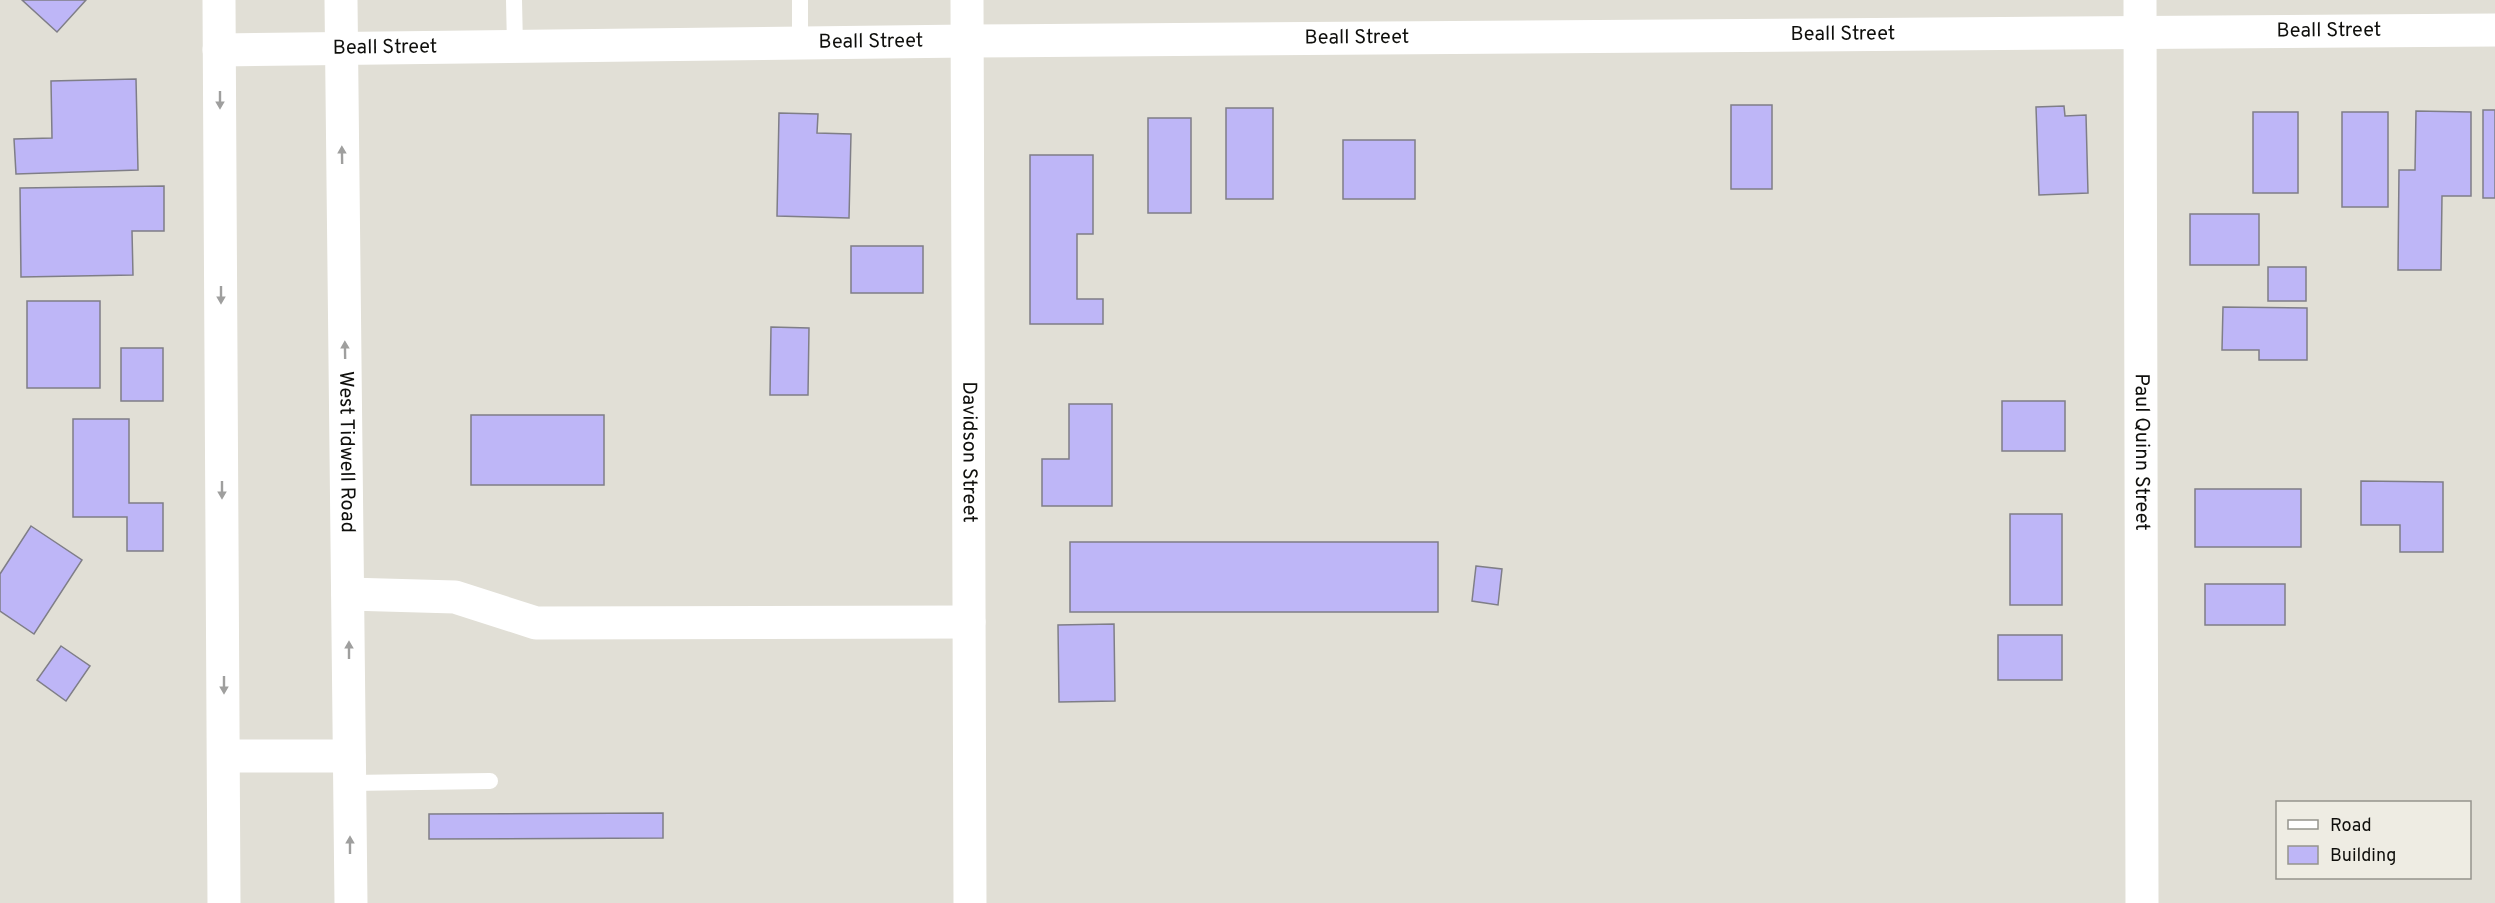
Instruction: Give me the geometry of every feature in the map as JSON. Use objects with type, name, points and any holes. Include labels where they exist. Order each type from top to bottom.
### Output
[{"type":"street","points":[[219,0],[224,903]]},
{"type":"street","name":"West Tidwell Road","points":[[341,0],[351,903]]},
{"type":"street","name":"Davidson Street","points":[[967,0],[970,903]]},
{"type":"street","name":"Paul Quinn Street","points":[[2140,0],[2142,903]]},
{"type":"street","name":"Beall Street","points":[[219,50],[968,41],[2495,30]]},
{"type":"street","points":[[348,594],[454,597],[536,623],[969,622]]},
{"type":"street","points":[[224,756],[350,769]]},
{"type":"lane","points":[[514,0],[515,46]]},
{"type":"lane","points":[[800,0],[800,43]]},
{"type":"lane","points":[[350,769],[490,781]]},
{"type":"building","points":[[22,0],[86,0],[57,32]]},
{"type":"building","points":[[136,79],[138,170],[16,174],[14,139],[52,138],[51,81]]},
{"type":"building","points":[[1731,105],[1772,105],[1772,189],[1731,189]]},
{"type":"building","points":[[2064,106],[2065,116],[2086,115],[2088,193],[2039,195],[2036,107]]},
{"type":"building","points":[[1226,108],[1273,108],[1273,199],[1226,199]]},
{"type":"building","points":[[2483,110],[2495,110],[2495,198],[2483,198]]},
{"type":"building","points":[[2416,111],[2471,112],[2471,196],[2442,196],[2441,270],[2398,270],[2399,170],[2415,170]]},
{"type":"building","points":[[2253,112],[2298,112],[2298,193],[2253,193]]},
{"type":"building","points":[[2342,112],[2388,112],[2388,207],[2342,207]]},
{"type":"building","points":[[779,113],[818,114],[817,133],[851,134],[849,218],[777,216]]},
{"type":"building","points":[[1148,118],[1191,118],[1191,213],[1148,213]]},
{"type":"building","points":[[1343,140],[1415,140],[1415,199],[1343,199]]},
{"type":"building","points":[[1030,155],[1093,155],[1093,234],[1077,234],[1077,299],[1103,299],[1103,324],[1030,324]]},
{"type":"building","points":[[164,186],[164,231],[132,231],[133,275],[21,277],[20,188]]},
{"type":"building","points":[[2190,214],[2259,214],[2259,265],[2190,265]]},
{"type":"building","points":[[851,246],[923,246],[923,293],[851,293]]},
{"type":"building","points":[[2268,267],[2306,267],[2306,301],[2268,301]]},
{"type":"building","points":[[27,301],[100,301],[100,388],[27,388]]},
{"type":"building","points":[[2223,307],[2307,308],[2307,360],[2259,360],[2259,350],[2222,350]]},
{"type":"building","points":[[771,327],[809,328],[808,395],[770,395]]},
{"type":"building","points":[[121,348],[163,348],[163,401],[121,401]]},
{"type":"building","points":[[2002,401],[2065,401],[2065,451],[2002,451]]},
{"type":"building","points":[[1069,404],[1112,404],[1112,506],[1042,506],[1042,459],[1069,459]]},
{"type":"building","points":[[471,415],[604,415],[604,485],[471,485]]},
{"type":"building","points":[[73,419],[129,419],[129,503],[163,503],[163,551],[127,551],[127,517],[73,517]]},
{"type":"building","points":[[2361,481],[2443,482],[2443,552],[2400,552],[2400,525],[2361,525]]},
{"type":"building","points":[[2195,489],[2301,489],[2301,547],[2195,547]]},
{"type":"building","points":[[2010,514],[2062,514],[2062,605],[2010,605]]},
{"type":"building","points":[[31,526],[82,560],[34,634],[0,611],[0,574]]},
{"type":"building","points":[[1070,542],[1438,542],[1438,612],[1070,612]]},
{"type":"building","points":[[1476,566],[1502,569],[1498,605],[1472,601]]},
{"type":"building","points":[[2205,584],[2285,584],[2285,625],[2205,625]]},
{"type":"building","points":[[1114,624],[1115,701],[1059,702],[1058,625]]},
{"type":"building","points":[[1998,635],[2062,635],[2062,680],[1998,680]]},
{"type":"building","points":[[61,646],[90,666],[66,701],[37,680]]},
{"type":"building","points":[[663,813],[663,838],[429,839],[429,814]]}]
